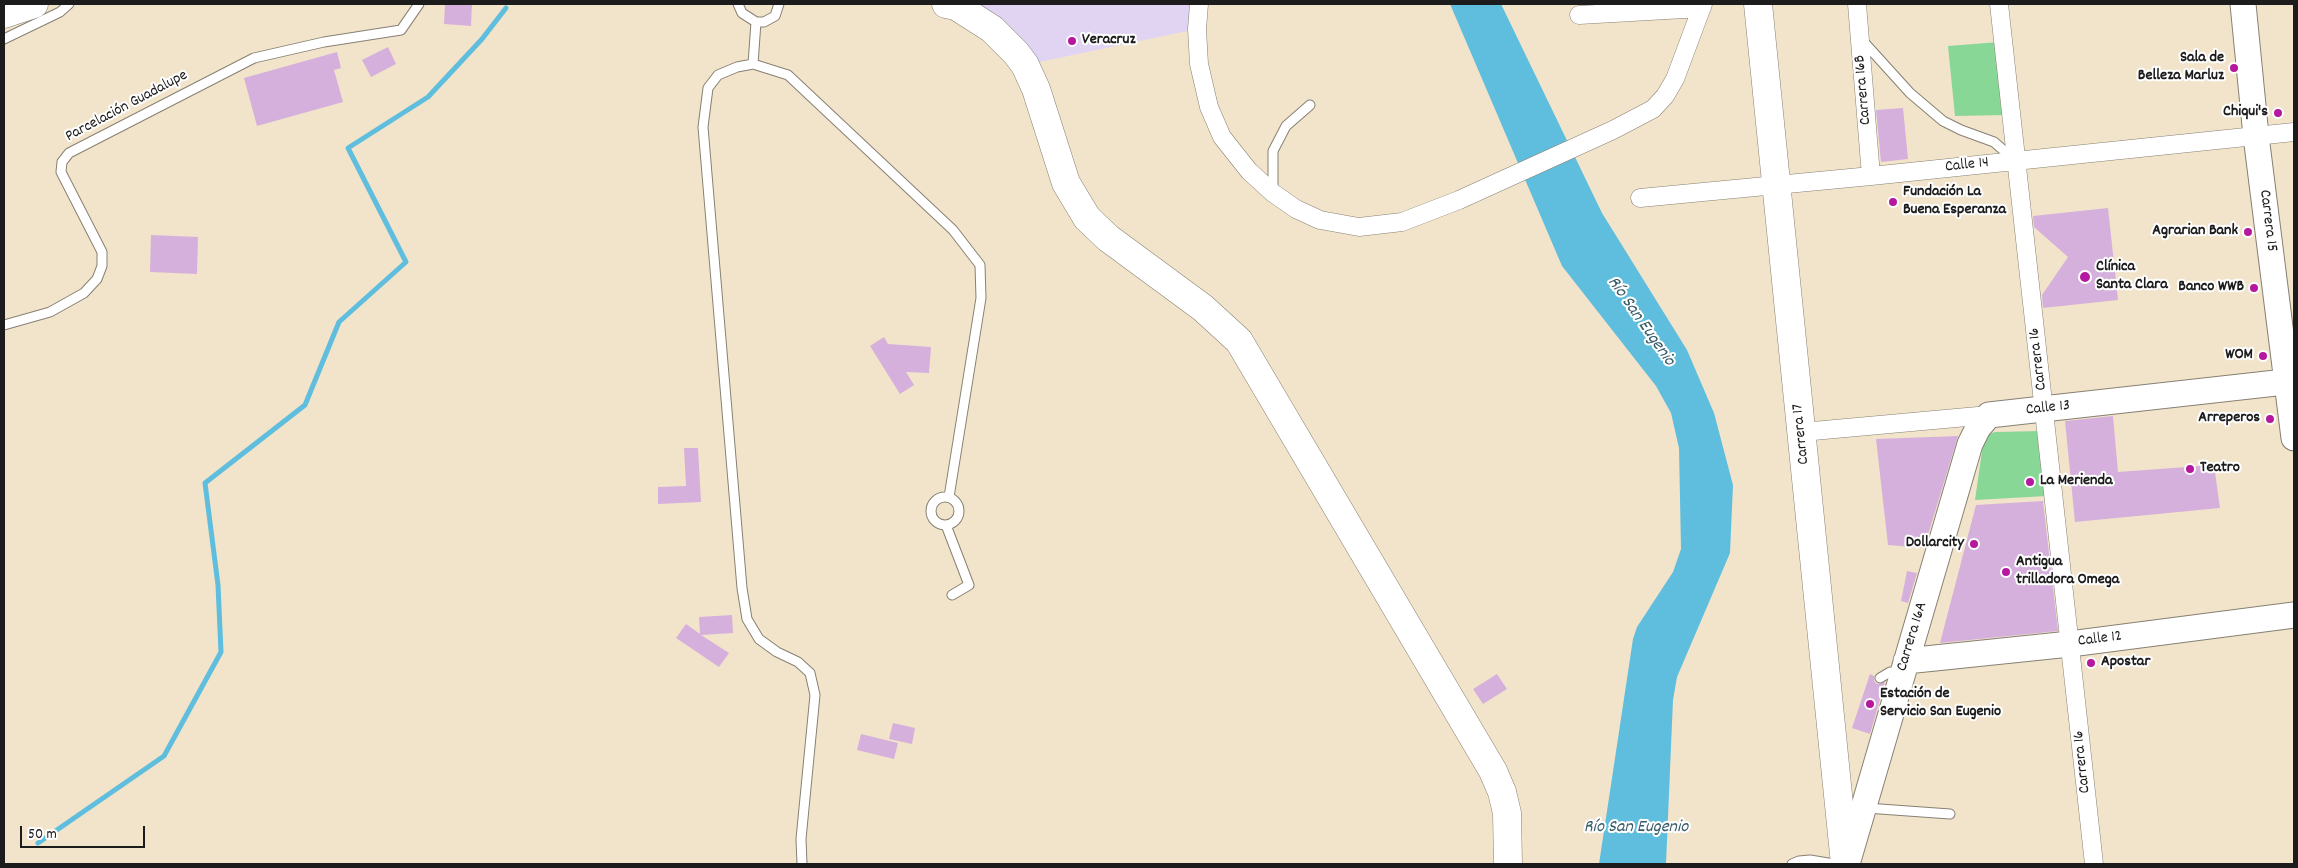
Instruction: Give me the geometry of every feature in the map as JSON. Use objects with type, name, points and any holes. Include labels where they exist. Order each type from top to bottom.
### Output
[{"type":"main road","points":[[4,14],[34,4]]},
{"type":"main road","points":[[946,4],[956,6],[992,29],[1025,65],[1036,89],[1066,183],[1087,218],[1108,238],[1203,308],[1239,341],[1493,771],[1502,792],[1506,813],[1508,864]]},
{"type":"main road","name":"Carrera 17","points":[[1758,4],[1775,185],[1846,864]]},
{"type":"main road","name":"Carrera 15","points":[[2243,4],[2256,136],[2291,382],[2294,438]]},
{"type":"main road","name":"Calle 13","points":[[1989,415],[2291,382]]},
{"type":"main road","name":"Carrera 16A","points":[[1846,864],[1863,808],[1896,671],[1970,444],[1978,428],[1989,415]]},
{"type":"main road","name":"Calle 12","points":[[1896,671],[2070,644],[2294,615]]},
{"type":"street","points":[[1198,4],[1199,64],[1209,107],[1222,137],[1249,170],[1273,193],[1296,209],[1320,220],[1359,227],[1402,222],[1459,200],[1614,130],[1653,110],[1665,96],[1679,70],[1702,6],[1580,15]]},
{"type":"street","name":"Carrera 16B","points":[[1857,4],[1871,176]]},
{"type":"street","name":"Carrera 16","points":[[1999,4],[2094,864]]},
{"type":"street","name":"Calle 14","points":[[1640,198],[2294,132]]},
{"type":"street","name":"Calle 13","points":[[1802,432],[1989,415]]},
{"type":"lane","points":[[4,39],[60,12],[69,4]]},
{"type":"lane","name":"Parcelación Guadalupe","points":[[4,325],[50,312],[84,293],[98,279],[102,266],[102,252],[61,172],[62,162],[69,153],[254,58],[324,42],[401,30],[419,4]]},
{"type":"lane","points":[[738,4],[742,13],[756,22],[764,22],[775,16],[779,4]]},
{"type":"lane","points":[[753,64],[756,22]]},
{"type":"lane","points":[[1860,38],[1910,93],[1943,121],[1994,142],[2016,161]]},
{"type":"lane","points":[[802,864],[801,839],[814,695],[810,673],[798,662],[777,652],[759,638],[746,619],[742,588],[703,127],[708,88],[718,75],[737,67],[753,64],[788,76],[953,230],[980,265],[981,298],[949,497]]},
{"type":"lane","points":[[1273,193],[1271,172],[1273,151],[1286,126],[1310,105]]},
{"type":"lane","points":[[944,497],[949,497],[958,505],[958,516],[951,524],[946,525],[935,522],[930,512],[934,502],[944,497]]},
{"type":"lane","points":[[946,525],[969,585],[952,595]]},
{"type":"lane","points":[[1863,808],[1950,814]]},
{"type":"lane","points":[[1792,864],[1810,860],[1834,864]]},
{"type":"shaded area","name":"Veracruz","points":[[946,4],[1199,4],[1197,29],[1025,65]]},
{"type":"green space","points":[[1999,42],[2006,115],[1955,116],[1948,46]]},
{"type":"green space","points":[[2041,431],[2047,496],[1975,500],[1983,444],[1989,434],[1995,432]]},
{"type":"water","name":"Río San Eugenio","points":[[1450,4],[1501,4],[1602,213],[1687,350],[1714,413],[1733,485],[1730,553],[1677,677],[1673,700],[1666,864],[1599,864],[1633,639],[1637,627],[1673,572],[1681,549],[1679,448],[1671,413],[1656,386],[1562,266]]},
{"type":"building","points":[[445,4],[472,4],[471,26],[444,24]]},
{"type":"building","points":[[388,47],[396,64],[371,77],[362,60]]},
{"type":"building","points":[[337,52],[341,68],[334,70],[343,102],[257,126],[244,78]]},
{"type":"building","points":[[1903,108],[1908,159],[1881,162],[1876,110]]},
{"type":"building","name":"Clínica Santa Clara","points":[[2108,208],[2118,300],[2043,308],[2042,295],[2068,257],[2034,227],[2033,216]]},
{"type":"building","points":[[151,235],[198,237],[197,274],[150,272]]},
{"type":"building","points":[[884,337],[888,344],[931,347],[929,373],[906,372],[914,385],[900,394],[870,346]]},
{"type":"building","name":"Teatro","points":[[2113,416],[2118,472],[2214,465],[2220,508],[2075,522],[2065,421]]},
{"type":"building","points":[[1958,436],[1924,548],[1888,545],[1876,439]]},
{"type":"building","points":[[684,448],[698,448],[701,502],[658,504],[658,487],[686,486]]},
{"type":"building","name":"Antigua trilladora Omega","points":[[2043,501],[2058,631],[1940,643],[1976,505]]},
{"type":"building","points":[[1907,571],[1917,573],[1908,603],[1901,601]]},
{"type":"building","points":[[732,615],[733,633],[701,635],[729,653],[719,667],[676,638],[686,624],[700,634],[699,617]]},
{"type":"building","points":[[1497,674],[1507,689],[1483,704],[1473,689]]},
{"type":"building","name":"Estación de Servicio San Eugenio","points":[[1870,674],[1874,676],[1874,681],[1877,684],[1885,682],[1870,734],[1852,728]]},
{"type":"building","points":[[893,723],[915,728],[912,744],[889,739]]},
{"type":"building","points":[[861,734],[898,743],[894,759],[857,750]]},
{"type":"waterway","points":[[38,843],[164,756],[221,652],[218,585],[205,483],[305,405],[339,322],[406,262],[348,148],[428,97],[482,39],[506,8]]},
{"type":"place","name":"Veracruz","points":[[1072,41]]},
{"type":"place","name":"Sala de Belleza Marluz","points":[[2234,68]]},
{"type":"place","name":"Chiqui's","points":[[2278,113]]},
{"type":"place","name":"Fundación La Buena Esperanza","points":[[1893,202]]},
{"type":"place","name":"Agrarian Bank","points":[[2248,232]]},
{"type":"place","name":"Clínica Santa Clara","points":[[2085,277]]},
{"type":"place","name":"Banco WWB","points":[[2254,288]]},
{"type":"place","name":"WOM","points":[[2263,356]]},
{"type":"place","name":"Arreperos","points":[[2270,419]]},
{"type":"place","name":"Teatro","points":[[2190,469]]},
{"type":"place","name":"La Merienda","points":[[2030,482]]},
{"type":"place","name":"Dollarcity","points":[[1974,544]]},
{"type":"place","name":"Antigua trilladora Omega","points":[[2006,572]]},
{"type":"place","name":"Apostar","points":[[2091,663]]},
{"type":"place","name":"Estación de Servicio San Eugenio","points":[[1870,704]]}]
